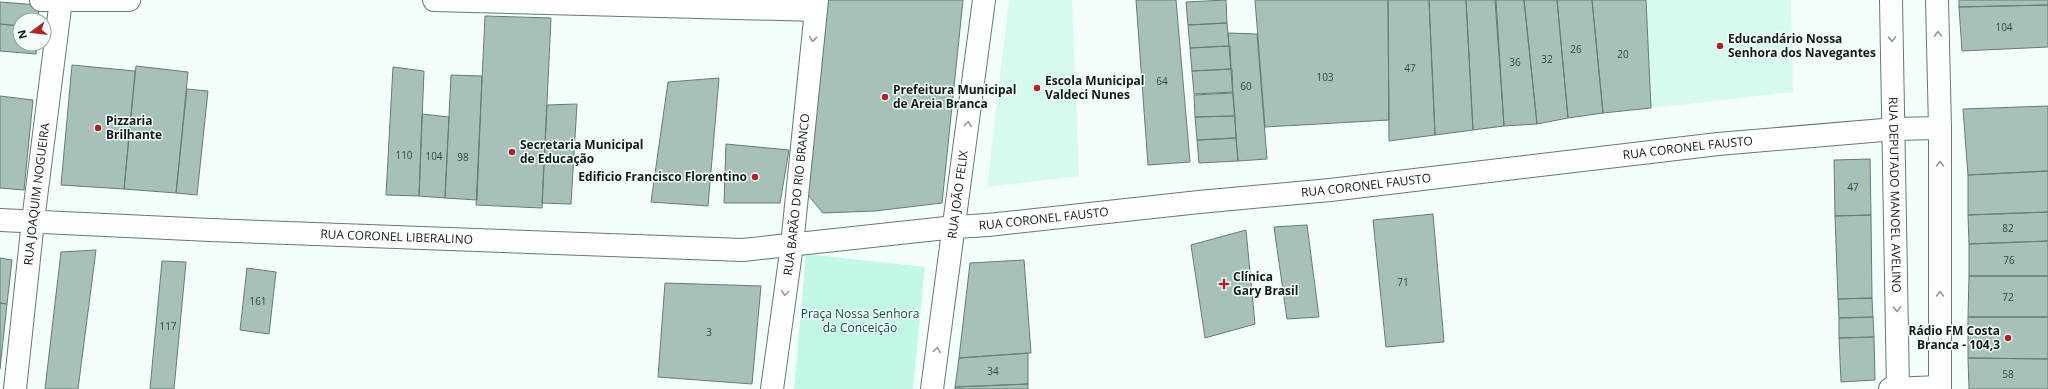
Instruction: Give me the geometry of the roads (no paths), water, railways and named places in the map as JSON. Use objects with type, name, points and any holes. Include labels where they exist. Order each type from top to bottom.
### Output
[{"type":"street","points":[[54,0],[129,0]]},
{"type":"street","name":"RUA JOAQUIM NOGUEIRA","points":[[15,389],[54,0]]},
{"type":"street","points":[[434,0],[817,5]]},
{"type":"street","name":"RUA JOÃO FELIX","points":[[932,389],[955,227],[984,0]]},
{"type":"street","name":"RUA DEPUTADO MANOEL AVELINO","points":[[1891,0],[1895,129],[1898,389]]},
{"type":"street","points":[[1890,389],[1940,388],[1940,128],[1937,0]]},
{"type":"street","name":"RUA BARÃO DO RIO BRANCO","points":[[772,389],[792,245],[817,5]]},
{"type":"street","name":"RUA CORONEL FAUSTO","points":[[792,245],[955,227],[988,226],[1183,204],[1330,190],[1718,144],[1895,129],[1940,128]]},
{"type":"street","name":"RUA CORONEL LIBERALINO","points":[[0,220],[210,230],[743,250],[792,245]]},
{"type":"place","name":"Educandário Nossa Senhora dos Navegantes","points":[[1720,46]]},
{"type":"place","name":"Escola Municipal Valdeci Nunes","points":[[1037,88]]},
{"type":"place","name":"Prefeitura Municipal de Areia Branca","points":[[885,97]]},
{"type":"place","name":"Pizzaria Brilhante","points":[[98,128]]},
{"type":"place","name":"Secretaria Municipal de Educação","points":[[512,152]]},
{"type":"place","name":"Edificio Francisco Florentino","points":[[755,177]]},
{"type":"place","name":"Clínica Gary Brasil","points":[[1224,284]]},
{"type":"place","name":"Rádio FM Costa Branca - 104,3","points":[[2008,338]]},
{"type":"park label","name":"Praça Nossa Senhora da Conceição","points":[[860,321]]}]
